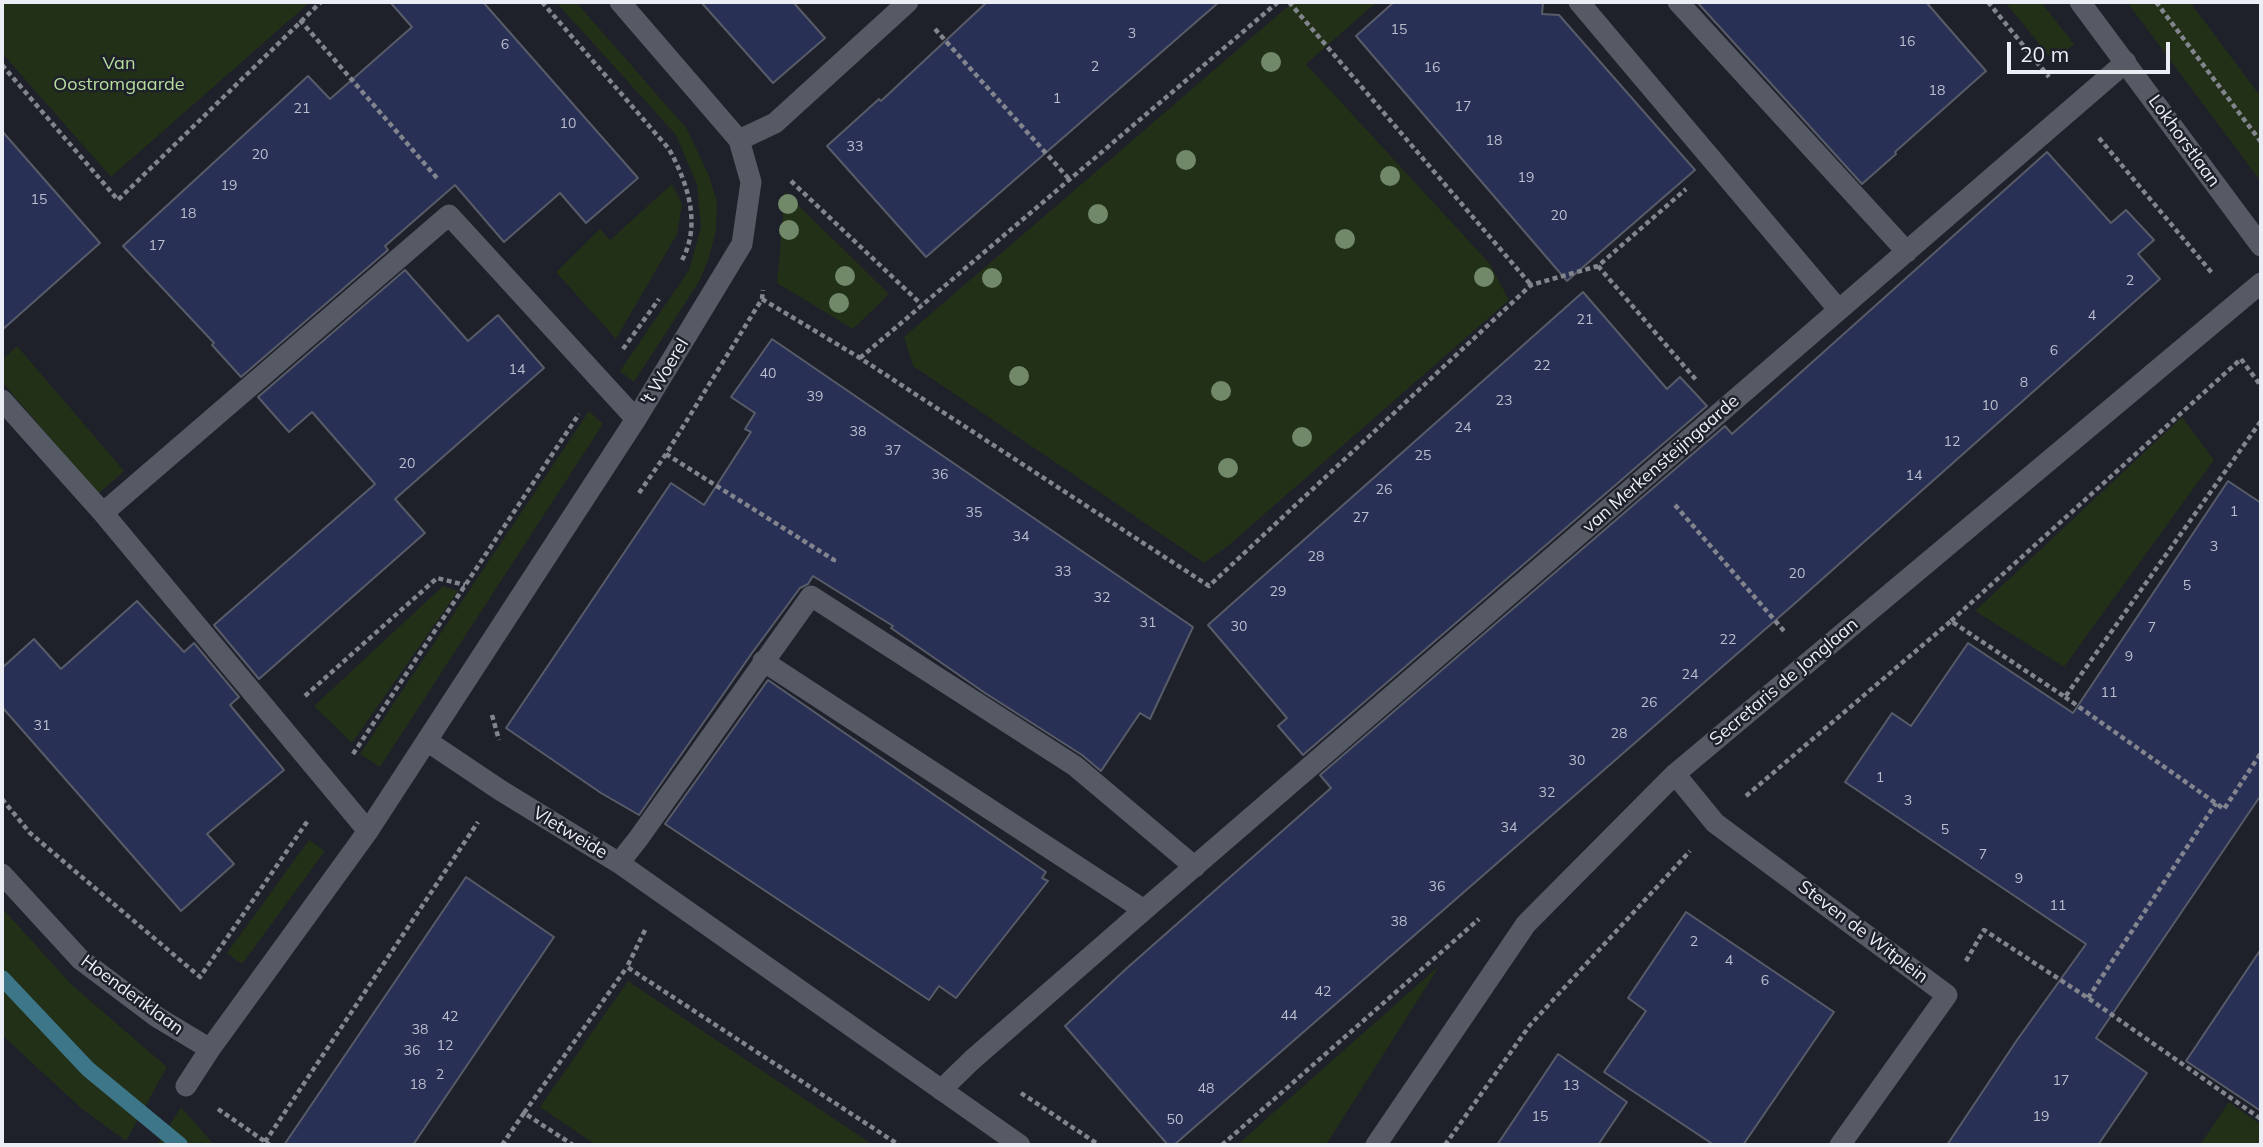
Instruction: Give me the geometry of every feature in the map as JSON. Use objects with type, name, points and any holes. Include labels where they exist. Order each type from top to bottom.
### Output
[{"type":"street","name":"'t Woerel","points":[[427,741],[636,419],[742,244],[751,182],[739,140],[620,2]]},
{"type":"street","points":[[739,140],[775,123],[908,2]]},
{"type":"street","points":[[1579,2],[1839,310]]},
{"type":"street","points":[[1678,2],[1907,252]]},
{"type":"street","name":"Lokhorstlaan","points":[[2080,2],[2261,246]]},
{"type":"street","name":"van Merkensteijngaarde","points":[[941,1090],[1144,910],[2126,62]]},
{"type":"street","points":[[103,513],[449,215],[636,419]]},
{"type":"street","name":"Secretaris de Jonglaan","points":[[1376,1145],[1526,924],[1675,774],[2261,283]]},
{"type":"street","points":[[2,400],[103,513],[368,831]]},
{"type":"street","points":[[619,863],[811,596],[1075,766],[1195,867]]},
{"type":"street","points":[[763,661],[1144,910]]},
{"type":"street","points":[[186,1086],[368,831],[427,741]]},
{"type":"street","name":"Vletweide","points":[[427,741],[500,790],[619,863],[1020,1145]]},
{"type":"street","name":"Steven de Witplein","points":[[1675,774],[1715,823],[1947,995],[1840,1145]]},
{"type":"street","name":"Hoenderiklaan","points":[[2,874],[80,959],[157,1017],[210,1049]]},
{"type":"path","points":[[2,65],[118,200],[321,2]]},
{"type":"path","points":[[542,2],[669,149],[682,173],[690,204],[692,228],[686,252],[676,271]]},
{"type":"path","points":[[860,358],[1278,2]]},
{"type":"path","points":[[1289,2],[1531,285]]},
{"type":"path","points":[[2156,2],[2261,142]]},
{"type":"path","points":[[300,20],[451,195],[449,215]]},
{"type":"path","points":[[930,23],[1069,179]]},
{"type":"path","points":[[762,299],[860,358],[1209,586],[1531,285],[1598,266],[1716,162]]},
{"type":"path","points":[[787,177],[921,304]]},
{"type":"path","points":[[1598,266],[1722,411]]},
{"type":"path","points":[[634,500],[666,454],[762,299],[764,286]]},
{"type":"path","points":[[342,747],[352,755],[602,379],[665,290]]},
{"type":"path","points":[[1445,1145],[1530,1025],[1715,823],[1951,621],[2241,359]]},
{"type":"path","points":[[2065,696],[2261,422]]},
{"type":"path","points":[[666,454],[834,560],[811,596]]},
{"type":"path","points":[[1649,475],[1784,631]]},
{"type":"path","points":[[304,697],[437,578],[465,585]]},
{"type":"path","points":[[1951,621],[2065,696],[2224,809],[2261,753]]},
{"type":"path","points":[[492,707],[496,735],[505,749]]},
{"type":"path","points":[[2,799],[30,833],[200,977],[331,787]]},
{"type":"path","points":[[2088,998],[2216,803]]},
{"type":"path","points":[[186,1086],[267,1143],[482,817]]},
{"type":"path","points":[[502,1145],[627,967],[646,931],[635,923]]},
{"type":"path","points":[[1947,995],[1984,930],[2088,998],[2261,1119]]},
{"type":"path","points":[[627,967],[899,1145]]},
{"type":"path","points":[[972,1060],[1099,1145]]},
{"type":"path","points":[[524,1113],[573,1145]]},
{"type":"green space","name":"Van Oostromgaarde","points":[[2,2],[310,2],[111,177],[2,53]]},
{"type":"green space","points":[[556,2],[576,2],[687,129],[709,176],[717,202],[716,230],[700,280],[634,382],[620,371],[689,270],[701,227],[697,185],[676,135]]},
{"type":"green space","points":[[1293,2],[1377,2],[1306,64],[1490,264],[1509,300],[1229,545],[1204,563],[913,366],[904,337]]},
{"type":"green space","points":[[2005,2],[2041,2],[2074,44],[2054,62]]},
{"type":"green space","points":[[2127,2],[2190,2],[2261,97],[2261,182]]},
{"type":"green space","points":[[672,184],[682,204],[677,234],[616,339],[556,272],[600,229],[610,240]]},
{"type":"green space","points":[[785,192],[889,294],[853,329],[777,283]]},
{"type":"green space","points":[[17,346],[124,471],[98,494],[2,382],[2,360]]},
{"type":"green space","points":[[589,411],[603,424],[380,767],[360,754]]},
{"type":"green space","points":[[2182,417],[2214,460],[2064,667],[1975,611]]},
{"type":"green space","points":[[443,586],[458,591],[352,743],[314,706]]},
{"type":"green space","points":[[309,840],[325,851],[242,964],[227,953]]},
{"type":"green space","points":[[2,908],[72,985],[167,1067],[126,1141],[81,1108],[2,1035]]},
{"type":"green space","points":[[1440,965],[1326,1145],[1237,1145]]},
{"type":"green space","points":[[628,981],[873,1145],[596,1145],[540,1107]]},
{"type":"green space","points":[[2229,1102],[2261,1125],[2261,1145],[2200,1145]]},
{"type":"green space","points":[[181,1107],[214,1145],[157,1145]]},
{"type":"building","points":[[390,2],[483,2],[638,178],[586,223],[560,193],[504,242],[455,185],[385,246],[388,250],[241,377],[212,345],[214,343],[123,246],[308,76],[330,99],[412,27]]},
{"type":"building","points":[[701,2],[793,2],[825,38],[773,83]]},
{"type":"building","points":[[987,2],[1219,2],[926,257],[827,146],[879,99],[881,101]]},
{"type":"building","points":[[1394,2],[1543,2],[1542,14],[1559,15],[1695,170],[1567,281],[1356,36]]},
{"type":"building","points":[[1697,2],[1926,2],[1986,71],[1862,184]]},
{"type":"building","points":[[2,131],[100,243],[2,330]]},
{"type":"building","points":[[2047,152],[2111,223],[2126,210],[2154,240],[2138,254],[2160,279],[1793,605],[1174,1145],[1168,1145],[1065,1026],[1331,788],[1320,775],[1725,426],[1732,434]]},
{"type":"building","points":[[405,270],[468,341],[498,315],[544,368],[395,499],[425,533],[259,679],[214,625],[375,484],[312,412],[289,432],[258,397]]},
{"type":"building","points":[[1583,292],[1667,389],[1680,377],[1707,406],[1303,755],[1278,726],[1287,718],[1208,625]]},
{"type":"building","points":[[772,339],[1193,627],[1150,719],[1140,713],[1101,771],[1082,755],[891,628],[893,626],[813,576],[808,584],[800,588],[752,653],[639,815],[601,793],[506,728],[671,483],[704,505],[751,432],[745,429],[755,413],[731,397]]},
{"type":"building","points":[[2228,481],[2261,503],[2261,795],[2096,1038],[2147,1073],[2098,1145],[1947,1145],[2017,1040],[2086,944],[1845,782],[1892,713],[1911,726],[1968,643],[2073,713]]},
{"type":"building","points":[[137,601],[184,652],[194,643],[239,697],[230,705],[284,770],[207,834],[234,864],[181,911],[2,707],[2,668],[34,639],[61,669]]},
{"type":"building","points":[[768,680],[1046,872],[1042,878],[1048,881],[956,998],[939,986],[929,1000],[665,824]]},
{"type":"building","points":[[466,877],[554,937],[413,1145],[284,1145]]},
{"type":"building","points":[[1686,912],[1834,1012],[1743,1145],[1714,1145],[1604,1072],[1646,1011],[1628,998]]},
{"type":"building","points":[[2261,949],[2261,1111],[2186,1061]]},
{"type":"building","points":[[1558,1054],[1627,1102],[1598,1145],[1497,1145]]},
{"type":"waterway","points":[[2,978],[88,1069],[180,1145]]}]
